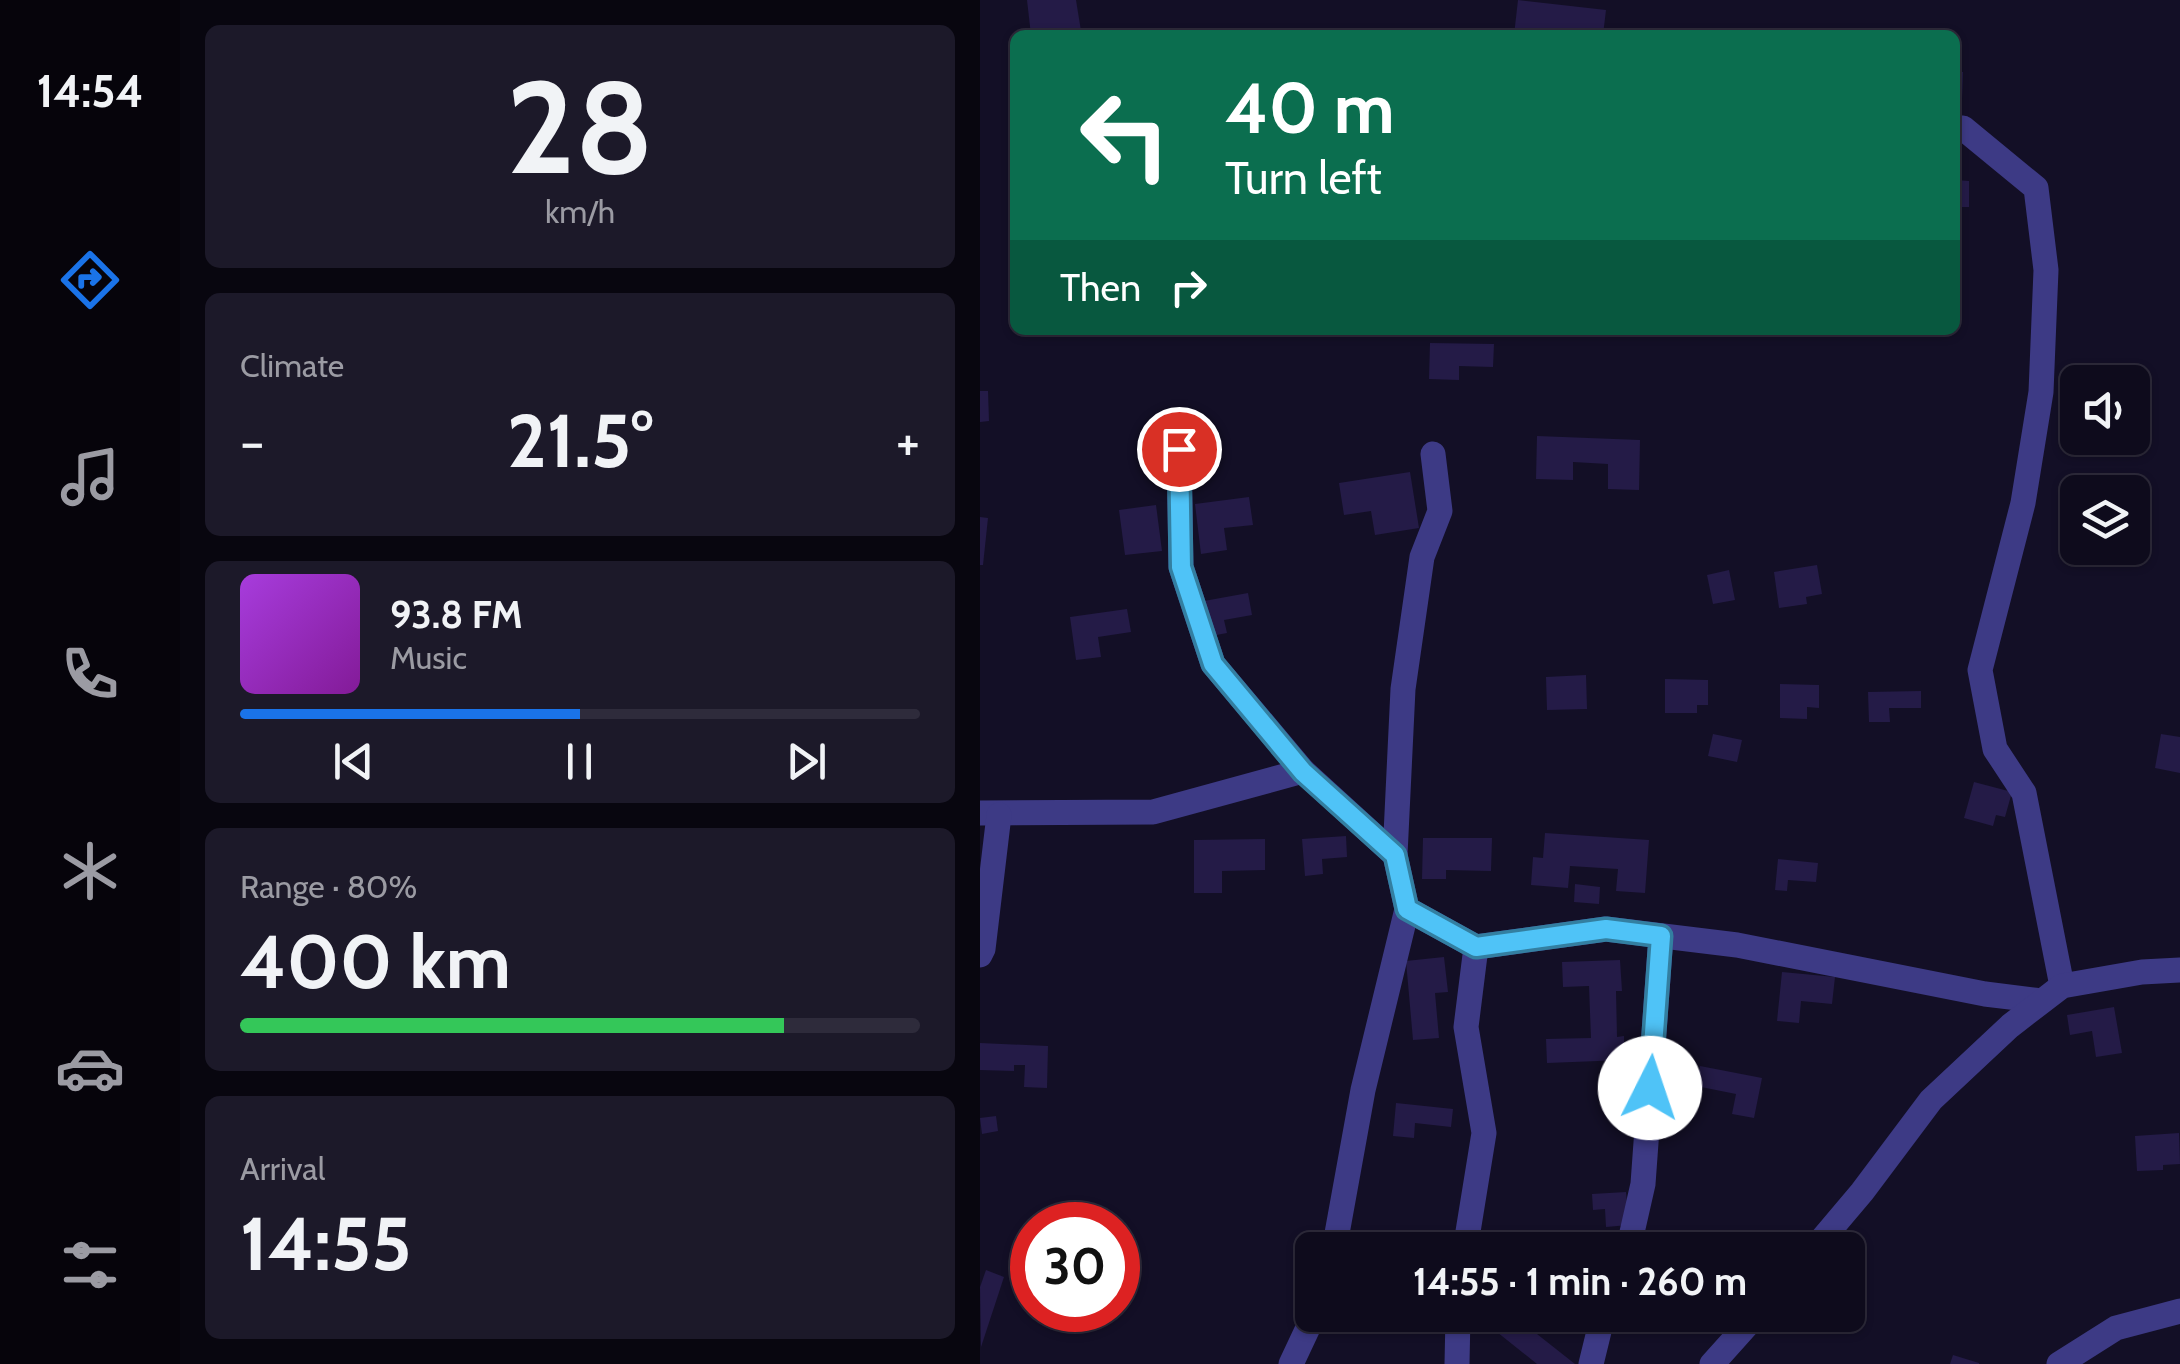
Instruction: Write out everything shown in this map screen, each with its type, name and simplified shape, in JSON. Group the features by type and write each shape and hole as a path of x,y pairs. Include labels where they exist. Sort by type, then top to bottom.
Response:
{"street":[{"path":"1964,128 2036,188 2046,270 2042,392 2023,503 1980,670 1995,749 2024,793 2052,994"},
{"path":"1179,449 1181,567 1213,664 1303,772 1395,855"},
{"path":"1337,1232 1363,1090 1407,909 1395,855 1403,689 1422,556 1440,511 1433,454"},
{"path":"980,955 984,949 990,814 1152,812 1303,772"},
{"path":"1407,909 1476,947 1606,929 1738,945 1984,994 2052,994 2142,972 2180,970"},
{"path":"1632,1232 1643,1184 1661,936"},
{"path":"1467,1232 1484,1133 1466,1028 1476,947"},
{"path":"1828,1232 1932,1100 2010,1026 2052,994"},
{"path":"2060,1364 2116,1328 2180,1312"},
{"path":"1291,1364 1306,1332"},
{"path":"1457,1364 1458,1332"},
{"path":"1591,1364 1599,1332"},
{"path":"1712,1364 1741,1332"}],"building":[{"path":"1027,0 1076,0 1081,30 1030,30"},
{"path":"1518,0 1606,10 1604,30 1515,30"},
{"path":"1960,72 1963,72 1960,99"},
{"path":"1960,180 1969,181 1969,207 1960,207"},
{"path":"1430,343 1494,344 1493,367 1459,366 1459,380 1429,379"},
{"path":"980,391 988,391 989,421 980,422"},
{"path":"1537,436 1640,440 1639,490 1608,489 1608,464 1573,462 1573,480 1536,479"},
{"path":"1410,472 1419,528 1375,535 1371,511 1344,515 1339,483"},
{"path":"1249,497 1253,525 1224,528 1227,550 1201,554 1195,504"},
{"path":"1156,505 1162,551 1125,555 1119,510"},
{"path":"980,517 988,518 983,565 980,565"},
{"path":"1817,565 1822,594 1806,597 1807,604 1779,608 1774,572"},
{"path":"1729,570 1735,600 1713,604 1707,575"},
{"path":"1248,593 1252,615 1224,620 1227,633 1211,636 1204,601"},
{"path":"1127,609 1131,632 1098,637 1101,657 1076,660 1070,617"},
{"path":"1586,675 1587,709 1547,710 1546,677"},
{"path":"1665,679 1708,680 1708,705 1697,705 1697,713 1665,713"},
{"path":"1780,684 1819,685 1819,708 1807,707 1807,719 1780,718"},
{"path":"1921,691 1921,708 1889,708 1890,722 1869,722 1868,692"},
{"path":"1713,734 1742,740 1737,762 1708,756"},
{"path":"2161,734 2180,737 2180,773 2155,768"},
{"path":"1974,782 2012,792 2005,817 1996,815 1993,826 1964,818"},
{"path":"1545,833 1649,840 1645,893 1616,891 1618,869 1570,866 1568,888 1531,885 1533,857 1543,858"},
{"path":"1346,836 1347,857 1322,859 1323,874 1305,876 1302,839"},
{"path":"1423,838 1492,838 1491,871 1446,870 1446,879 1422,879"},
{"path":"1265,839 1265,870 1222,871 1222,893 1194,893 1194,840"},
{"path":"1778,859 1818,863 1816,882 1788,880 1787,891 1775,890"},
{"path":"1575,884 1600,887 1599,904 1574,902"},
{"path":"1444,957 1448,992 1435,993 1439,1038 1413,1040 1406,961"},
{"path":"1620,960 1622,991 1616,991 1617,1037 1624,1036 1624,1060 1547,1063 1546,1039 1591,1038 1589,986 1563,987 1562,962"},
{"path":"1782,972 1835,977 1832,1004 1801,1001 1799,1023 1777,1021"},
{"path":"2114,1007 2122,1053 2096,1057 2092,1031 2070,1035 2067,1015"},
{"path":"980,1043 1048,1046 1047,1088 1024,1087 1025,1065 1014,1065 1014,1071 980,1070"},
{"path":"1700,1066 1762,1078 1754,1118 1732,1114 1736,1094 1696,1086"},
{"path":"1396,1103 1453,1109 1451,1127 1415,1123 1414,1138 1393,1136"},
{"path":"996,1116 998,1131 982,1134 980,1118"},
{"path":"2179,1133 2180,1164 2163,1165 2163,1170 2137,1171 2135,1136"},
{"path":"1626,1192 1629,1225 1606,1227 1605,1209 1593,1210 1592,1194"},
{"path":"986,1270 1004,1277 981,1347 980,1287"},
{"path":"1497,1332 1535,1332 1575,1364 1537,1364"},
{"path":"1953,1355 1979,1363 1979,1364 1950,1364"}],"route":[{"path":"1179,449 1181,567 1213,664 1303,772 1395,855 1407,909 1476,947 1606,929 1661,936 1650,1088"}]}
